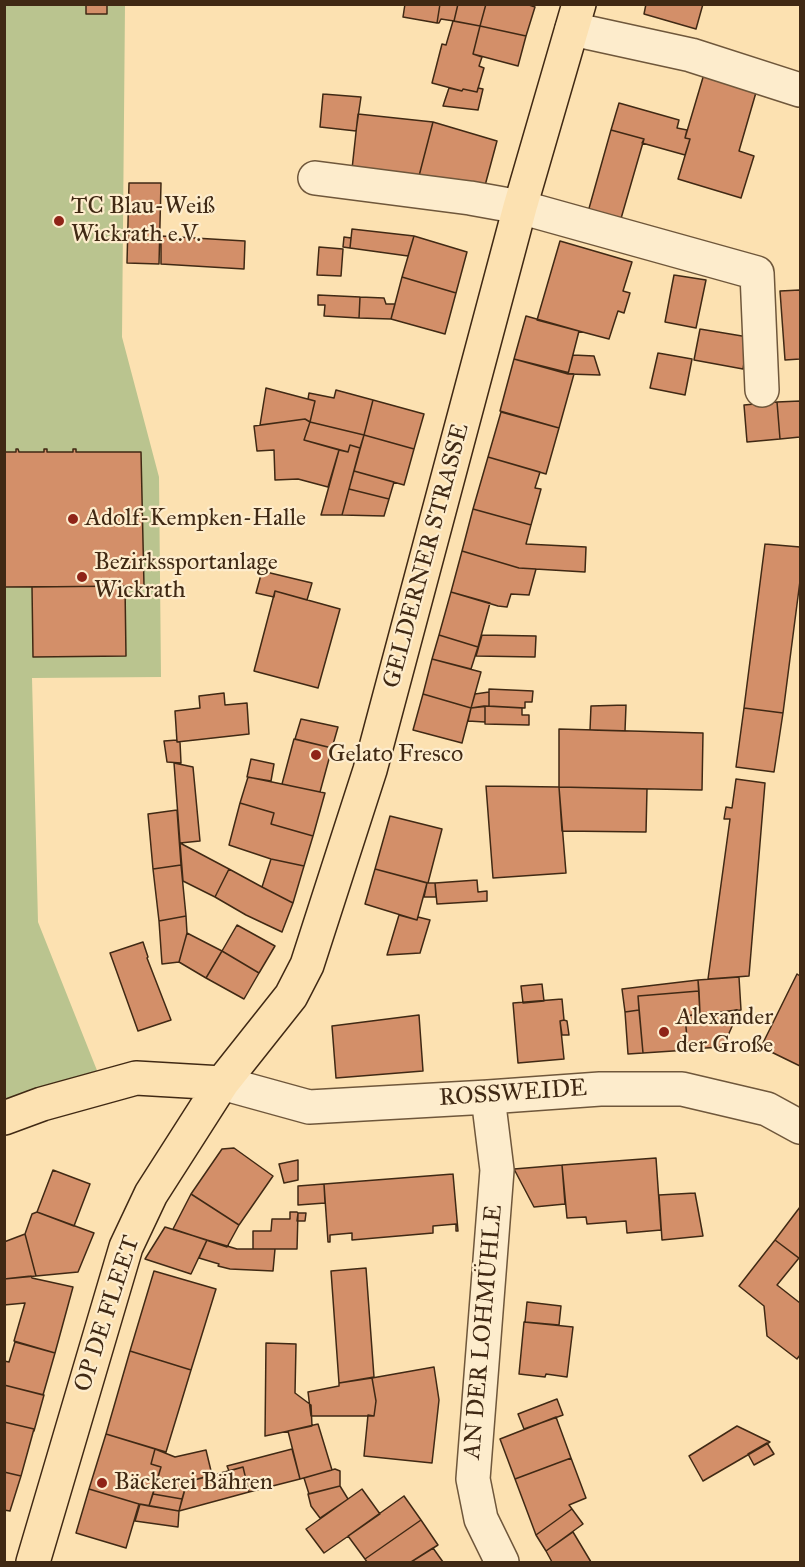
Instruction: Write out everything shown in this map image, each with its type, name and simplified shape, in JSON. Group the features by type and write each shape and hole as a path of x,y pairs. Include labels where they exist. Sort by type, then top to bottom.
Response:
{"main road":[{"name":"GELDERNER STRASSE","path":"222,1083 291,996 307,965 370,770 520,207 575,17"},
{"path":"4,1118 42,1104 136,1078 222,1083"},
{"name":"OP DE FLEET","path":"33,1563 126,1247 151,1194 222,1083"}],"street":[{"path":"575,17 801,90"},
{"path":"315,178 470,198 520,207 758,273 762,390"},
{"name":"ROSSWEIDE","path":"222,1083 309,1107 600,1089 682,1089 767,1109 801,1127"},
{"name":"AN DER LOHMÜHLE","path":"488,1097 497,1170 473,1479 482,1519 502,1563"}],"green space":[{"name":"Bezirkssportanlage Wickrath","path":"5,5 125,5 122,337 159,477 161,677 32,678 38,922 100,1078 5,1110"}],"building":[{"path":"86,4 107,4 107,14 86,14"},
{"path":"405,4 440,4 437,23 403,17"},
{"path":"440,4 458,4 454,21 441,19 437,23"},
{"path":"458,4 486,4 480,26 454,21"},
{"path":"486,4 526,4 535,7 526,36 480,26"},
{"path":"646,4 703,4 696,29 644,14"},
{"path":"453,21 480,26 473,54 482,57 479,66 484,68 477,92 463,89 462,91 432,83 442,44 446,45"},
{"path":"480,26 526,36 518,66 473,54"},
{"path":"704,74 757,89 739,151 754,156 741,198 678,179 690,139 685,138"},
{"path":"449,88 477,92 478,88 483,89 478,110 443,106"},
{"path":"323,94 361,97 356,131 320,127"},
{"path":"619,103 679,120 677,128 687,130 685,138 690,139 685,155 642,143 644,139 611,130"},
{"path":"358,114 433,122 419,176 352,169"},
{"path":"433,122 497,141 483,193 419,176"},
{"path":"611,130 644,139 620,222 588,212"},
{"path":"129,183 161,183 159,264 127,263"},
{"path":"352,229 414,236 408,256 350,248"},
{"path":"161,236 245,241 244,269 161,264"},
{"path":"414,236 467,252 456,293 402,277"},
{"path":"344,237 351,238 350,248 343,247"},
{"path":"560,241 632,262 623,291 630,293 624,313 618,311 609,339 537,320"},
{"path":"319,247 343,249 341,276 317,275"},
{"path":"674,275 706,280 696,328 665,322"},
{"path":"402,277 456,293 445,334 391,319"},
{"path":"800,290 800,359 785,360 780,291"},
{"path":"318,295 360,297 359,318 324,316 325,305 318,305"},
{"path":"360,297 384,298 386,304 395,304 391,319 359,318"},
{"path":"526,316 579,331 568,374 514,359"},
{"path":"700,329 748,337 743,369 694,360"},
{"path":"658,353 692,359 685,395 650,388"},
{"path":"573,355 594,356 600,375 568,374"},
{"path":"514,359 574,374 559,428 500,411"},
{"path":"266,388 315,401 310,422 305,419 260,425"},
{"path":"336,390 373,400 364,435 310,422 315,401 308,399 309,393 334,398"},
{"path":"373,400 424,414 414,449 364,435"},
{"path":"800,401 800,437 780,439 777,402"},
{"path":"777,402 780,439 747,442 744,405"},
{"path":"501,412 559,428 546,474 488,457"},
{"path":"305,419 310,422 304,440 339,450 328,487 298,479 275,480 274,450 257,451 254,426"},
{"path":"310,422 364,435 360,448 350,445 348,452 304,440"},
{"path":"364,435 414,449 404,485 354,471"},
{"path":"350,445 360,448 342,515 321,515 339,450 348,452"},
{"name":"Adolf-Kempken-Halle","path":"16,449 19,452 44,452 44,449 47,449 47,452 73,452 73,449 76,449 76,452 141,452 144,586 4,587 4,452 16,452"},
{"path":"488,457 540,472 535,488 541,489 531,525 473,509"},
{"path":"354,471 394,482 389,499 349,489"},
{"path":"349,489 389,499 384,516 342,515"},
{"path":"473,509 531,525 526,544 586,547 585,572 519,568 462,551"},
{"path":"765,544 800,547 800,581 783,713 744,708"},
{"path":"462,551 519,568 536,569 529,595 511,594 507,607 451,592"},
{"path":"262,571 312,583 307,600 275,591 274,597 256,593"},
{"path":"125,586 126,656 33,657 32,587"},
{"path":"275,591 340,609 318,688 254,671"},
{"path":"451,592 490,603 478,647 439,635"},
{"path":"439,635 478,647 471,669 432,659"},
{"path":"482,635 536,636 535,657 476,656"},
{"path":"432,659 481,672 471,708 423,694"},
{"path":"489,689 533,691 532,702 525,702 525,708 489,706"},
{"path":"489,692 489,706 471,708 475,694"},
{"path":"224,693 225,705 247,703 249,734 177,742 175,711 200,708 199,696"},
{"path":"423,694 471,708 462,743 413,730"},
{"path":"626,705 625,731 590,730 591,706"},
{"path":"485,706 485,722 468,721 471,708"},
{"path":"485,706 522,708 522,715 529,715 529,725 485,724"},
{"path":"744,708 783,713 774,772 736,767"},
{"path":"301,719 338,727 332,748 295,739"},
{"path":"559,729 703,733 702,790 559,787"},
{"path":"294,739 332,748 320,792 282,784"},
{"path":"177,740 180,742 181,763 167,762 164,741"},
{"path":"251,759 274,764 271,781 247,777"},
{"path":"174,763 193,767 200,841 180,843"},
{"path":"248,777 325,793 313,836 271,824 274,813 240,803"},
{"path":"736,779 765,783 749,976 708,979 730,819 724,819 726,807 732,808"},
{"path":"486,786 559,787 566,873 493,878"},
{"path":"559,787 647,789 646,832 562,831"},
{"path":"240,803 274,813 271,824 313,836 304,866 271,859 229,845"},
{"path":"177,810 181,865 153,869 148,814"},
{"path":"390,816 442,829 428,883 375,869"},
{"path":"180,843 229,869 215,897 183,881"},
{"path":"271,859 304,866 293,903 262,887"},
{"path":"181,865 186,916 159,921 153,869"},
{"path":"229,869 293,903 282,932 215,897"},
{"path":"375,869 427,883 417,920 365,904"},
{"path":"477,880 478,892 487,891 487,901 437,904 435,883"},
{"path":"427,883 435,883 436,897 424,897"},
{"path":"399,915 417,920 418,917 430,920 420,953 387,955"},
{"path":"186,916 187,933 179,962 162,964 159,921"},
{"path":"237,925 275,946 259,973 222,951"},
{"path":"187,933 222,951 206,978 179,962"},
{"path":"143,942 171,1020 138,1031 110,953"},
{"path":"222,951 259,973 244,999 206,978"},
{"path":"797,974 800,976 800,1066 761,1047"},
{"path":"739,977 741,1010 700,1014 698,980"},
{"path":"698,980 699,991 638,996 639,1010 625,1012 622,989"},
{"path":"542,984 544,1001 523,1003 521,986"},
{"name":"Alexander der Große","path":"699,991 700,1014 685,1016 688,1050 643,1053 638,996"},
{"path":"562,999 564,1020 560,1021 564,1059 518,1063 513,1003"},
{"path":"639,1010 643,1053 628,1054 625,1012"},
{"path":"737,1010 723,1047 688,1049 685,1016"},
{"path":"419,1015 423,1071 336,1078 332,1026"},
{"path":"560,1021 567,1021 569,1035 562,1035"},
{"path":"234,1148 273,1176 239,1225 191,1194 222,1149"},
{"path":"656,1158 661,1230 627,1233 626,1221 587,1224 586,1217 567,1218 562,1165"},
{"path":"298,1160 298,1180 284,1183 279,1164"},
{"path":"562,1165 565,1204 534,1207 514,1169"},
{"path":"53,1170 90,1184 74,1226 37,1212"},
{"path":"453,1174 458,1231 456,1231 456,1224 433,1226 433,1233 352,1240 352,1233 330,1235 330,1242 328,1242 324,1184"},
{"path":"324,1184 325,1203 298,1205 298,1186"},
{"path":"695,1193 703,1236 662,1240 659,1195"},
{"path":"191,1194 239,1225 227,1247 173,1229"},
{"path":"800,1207 800,1259 775,1240"},
{"path":"37,1212 94,1233 78,1272 36,1276 25,1234 32,1214"},
{"path":"290,1212 298,1213 297,1249 253,1249 253,1231 271,1231 272,1219 290,1219"},
{"path":"298,1213 306,1213 305,1221 297,1221"},
{"path":"165,1227 207,1240 191,1274 145,1259"},
{"path":"25,1234 36,1276 4,1279 4,1242"},
{"path":"207,1240 237,1249 275,1249 273,1271 230,1269 199,1258"},
{"path":"775,1240 799,1258 777,1285 800,1303 800,1355 797,1359 767,1336 764,1306 739,1286"},
{"path":"366,1268 374,1377 339,1383 331,1271"},
{"path":"154,1271 216,1289 191,1370 130,1351"},
{"path":"31,1276 73,1287 55,1353 14,1341 25,1303 4,1305 4,1279"},
{"path":"527,1302 561,1306 559,1325 525,1322"},
{"path":"524,1322 573,1327 567,1377 519,1374"},
{"path":"15,1342 55,1353 43,1395 4,1385 4,1361 9,1362"},
{"path":"266,1343 296,1344 295,1393 311,1405 312,1426 265,1436"},
{"path":"130,1351 191,1370 166,1452 106,1434"},
{"path":"434,1367 439,1400 432,1463 364,1456 368,1415 374,1416 376,1401 372,1378"},
{"path":"372,1378 376,1401 374,1416 311,1416 308,1392 339,1386 339,1383"},
{"path":"4,1385 44,1395 34,1431 34,1429 4,1422"},
{"path":"557,1399 563,1415 524,1429 518,1414"},
{"path":"556,1417 571,1458 515,1479 500,1439"},
{"path":"4,1422 34,1429 21,1476 4,1472"},
{"path":"318,1424 332,1470 300,1479 288,1431"},
{"path":"737,1426 770,1442 703,1481 689,1456"},
{"path":"106,1434 155,1449 151,1464 161,1467 149,1506 89,1489"},
{"path":"767,1443 774,1454 754,1465 748,1454"},
{"path":"155,1449 175,1457 206,1450 212,1475 187,1482 182,1499 153,1494 161,1467 151,1464"},
{"path":"292,1449 300,1479 249,1492 243,1467 229,1471 227,1466"},
{"path":"571,1458 586,1498 569,1505 572,1509 536,1535 515,1479"},
{"path":"243,1467 249,1492 179,1511 187,1482"},
{"path":"335,1469 340,1471 340,1486 309,1494 304,1478"},
{"path":"4,1472 21,1476 10,1511 4,1510"},
{"path":"340,1486 348,1499 320,1518 311,1506 308,1494"},
{"path":"89,1489 139,1504 126,1548 76,1533"},
{"path":"362,1489 380,1514 324,1553 306,1529"},
{"path":"153,1494 182,1499 179,1511 149,1506"},
{"path":"404,1496 421,1520 365,1559 348,1536"},
{"path":"140,1504 179,1511 178,1527 135,1521"},
{"path":"572,1509 583,1524 546,1551 536,1535"},
{"path":"421,1520 438,1545 411,1562 367,1562 365,1559"},
{"path":"573,1532 591,1562 552,1562 546,1551"},
{"path":"433,1548 443,1562 411,1562"}],"place":[{"name":"TC Blau-Weiß Wickrath e.V.","path":"59,221"},
{"name":"Adolf-Kempken-Halle","path":"73,519"},
{"name":"Bezirkssportanlage Wickrath","path":"82,577"},
{"name":"Gelato Fresco","path":"316,755"},
{"name":"Alexander der Große","path":"664,1032"},
{"name":"Bäckerei Bähren","path":"102,1483"}]}
